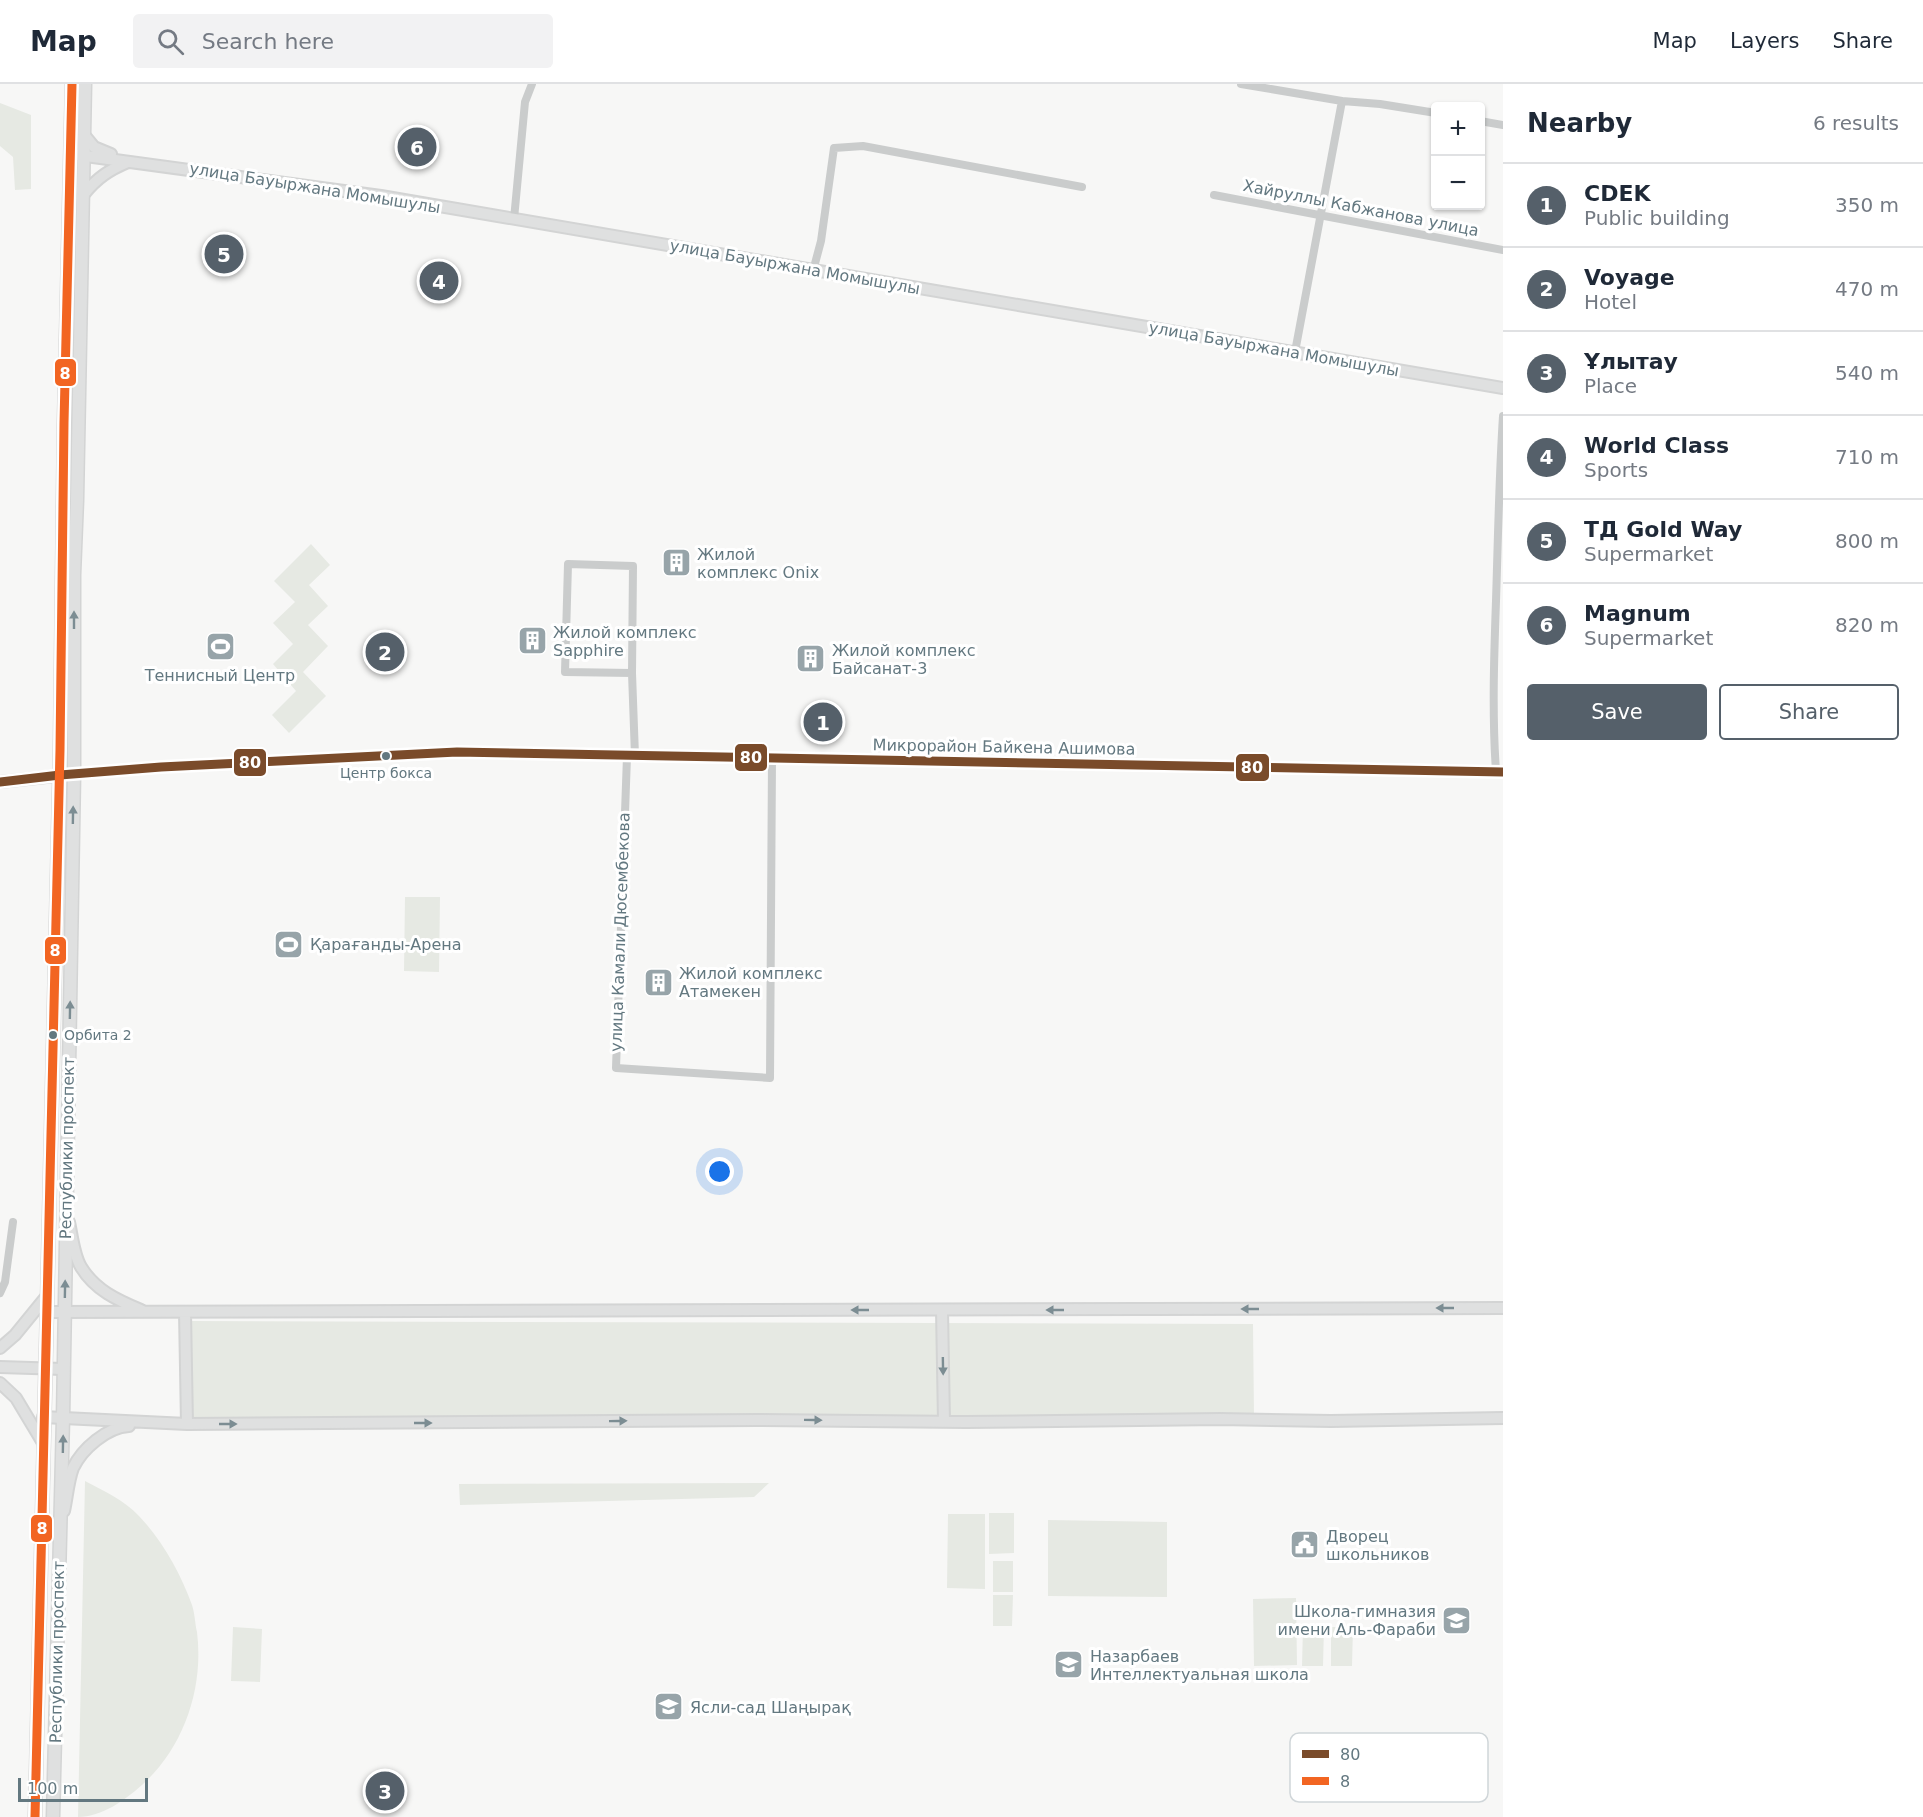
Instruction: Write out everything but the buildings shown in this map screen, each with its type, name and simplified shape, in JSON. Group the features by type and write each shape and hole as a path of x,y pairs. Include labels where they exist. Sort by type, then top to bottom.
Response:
{"highway":[{"name":"Республики проспект","path":"35,1817 60,775 64,423 72,84"},
{"name":"Республики проспект","path":"53,1817 63,1418 74,774 74,575 85,84"}],"main road":[{"path":"85,136 94,147 131,161"},
{"name":"улица Бауыржана Момышулы","path":"71,154 381,196 1503,388"},
{"path":"84,194 94,180 111,169 131,161"},
{"path":"0,782 74,774"},
{"path":"66,1213 80,1266 101,1290 119,1301 147,1312"},
{"path":"0,1348 15,1335 46,1297"},
{"path":"46,1312 1503,1308"},
{"path":"942,1310 944,1422"},
{"path":"185,1312 187,1424"},
{"path":"0,1367 63,1369"},
{"path":"0,1383 16,1398 43,1443"},
{"path":"43,1417 187,1424 756,1420 944,1422 1220,1419 1331,1421 1503,1418"},
{"path":"60,1526 74,1468 84,1452 103,1435 122,1426 173,1423"}],"street":[{"path":"514,219 525,102 532,84"},
{"path":"1240,84 1342,101 1431,112"},
{"path":"1295,352 1342,101"},
{"path":"1485,122 1503,124"},
{"path":"813,271 821,241 834,148 863,146 1082,187"},
{"name":"Хайруллы Кабжанова улица","path":"1214,195 1503,250"},
{"path":"1499,771 1493,737 1494,631 1503,416"},
{"path":"631,756 632,673 633,566 568,564 565,672 632,673"},
{"name":"Микрорайон Байкена Ашимова","path":"74,774 194,765 433,753 1499,771"},
{"name":"улица Камали Дюсембекова","path":"631,756 616,1068 770,1078 772,758"},
{"path":"0,1293 5,1282 13,1222"}],"shaded area":[{"path":"0,103 31,115 31,189 15,190 13,157 0,146"},
{"path":"311,544 330,565 309,585 328,606 308,625 328,646 303,672 326,696 289,733 272,715 296,691 273,664 293,644 273,623 295,602 274,581"},
{"path":"405,897 440,897 439,972 404,971"},
{"path":"191,1321 1253,1324 1254,1416 188,1417"},
{"path":"85,1481 114,1496 133,1510 163,1547 192,1605 198,1653 194,1695 188,1715 180,1735 157,1770 121,1802 96,1814 78,1817"},
{"path":"769,1483 754,1497 460,1505 459,1484"},
{"path":"989,1513 1014,1513 1014,1553 989,1554"},
{"path":"948,1514 985,1514 985,1589 947,1588"},
{"path":"1048,1520 1167,1522 1167,1597 1048,1596"},
{"path":"993,1561 1013,1561 1013,1592 993,1592"},
{"path":"993,1595 1013,1595 1012,1626 993,1626"},
{"path":"1296,1598 1297,1665 1254,1666 1253,1599"},
{"path":"233,1627 262,1629 260,1682 231,1681"},
{"path":"1303,1627 1324,1627 1323,1666 1302,1666"},
{"path":"1331,1627 1353,1627 1352,1666 1331,1666"}],"transit line":[{"name":"8","path":"35,1817 60,750 64,423 72,84"},
{"name":"80","path":"0,782 161,767 457,752 1503,772"}],"place":[{"name":"Magnum","path":"417,147"},
{"name":"ТД Gold Way","path":"224,254"},
{"name":"World Class","path":"439,281"},
{"name":"Жилой комплекс Onix","path":"676,563"},
{"name":"Жилой комплекс Sapphire","path":"532,641"},
{"name":"Теннисный Центр","path":"220,647"},
{"name":"Voyage","path":"385,652"},
{"name":"Жилой комплекс Байсанат-3","path":"811,659"},
{"name":"CDEK","path":"823,722"},
{"name":"Центр бокса","path":"386,756"},
{"name":"Қарағанды-Арена","path":"289,944"},
{"name":"Жилой комплекс Атамекен","path":"658,982"},
{"name":"Орбита 2","path":"53,1035"},
{"name":"Дворец школьников","path":"1305,1545"},
{"name":"Школа-гимназия имени Аль-Фараби","path":"1457,1620"},
{"name":"Назарбаев Интеллектуальная школа","path":"1069,1665"},
{"name":"Ясли-сад Шаңырақ","path":"669,1707"},
{"name":"Ұлытау","path":"385,1791"}]}
